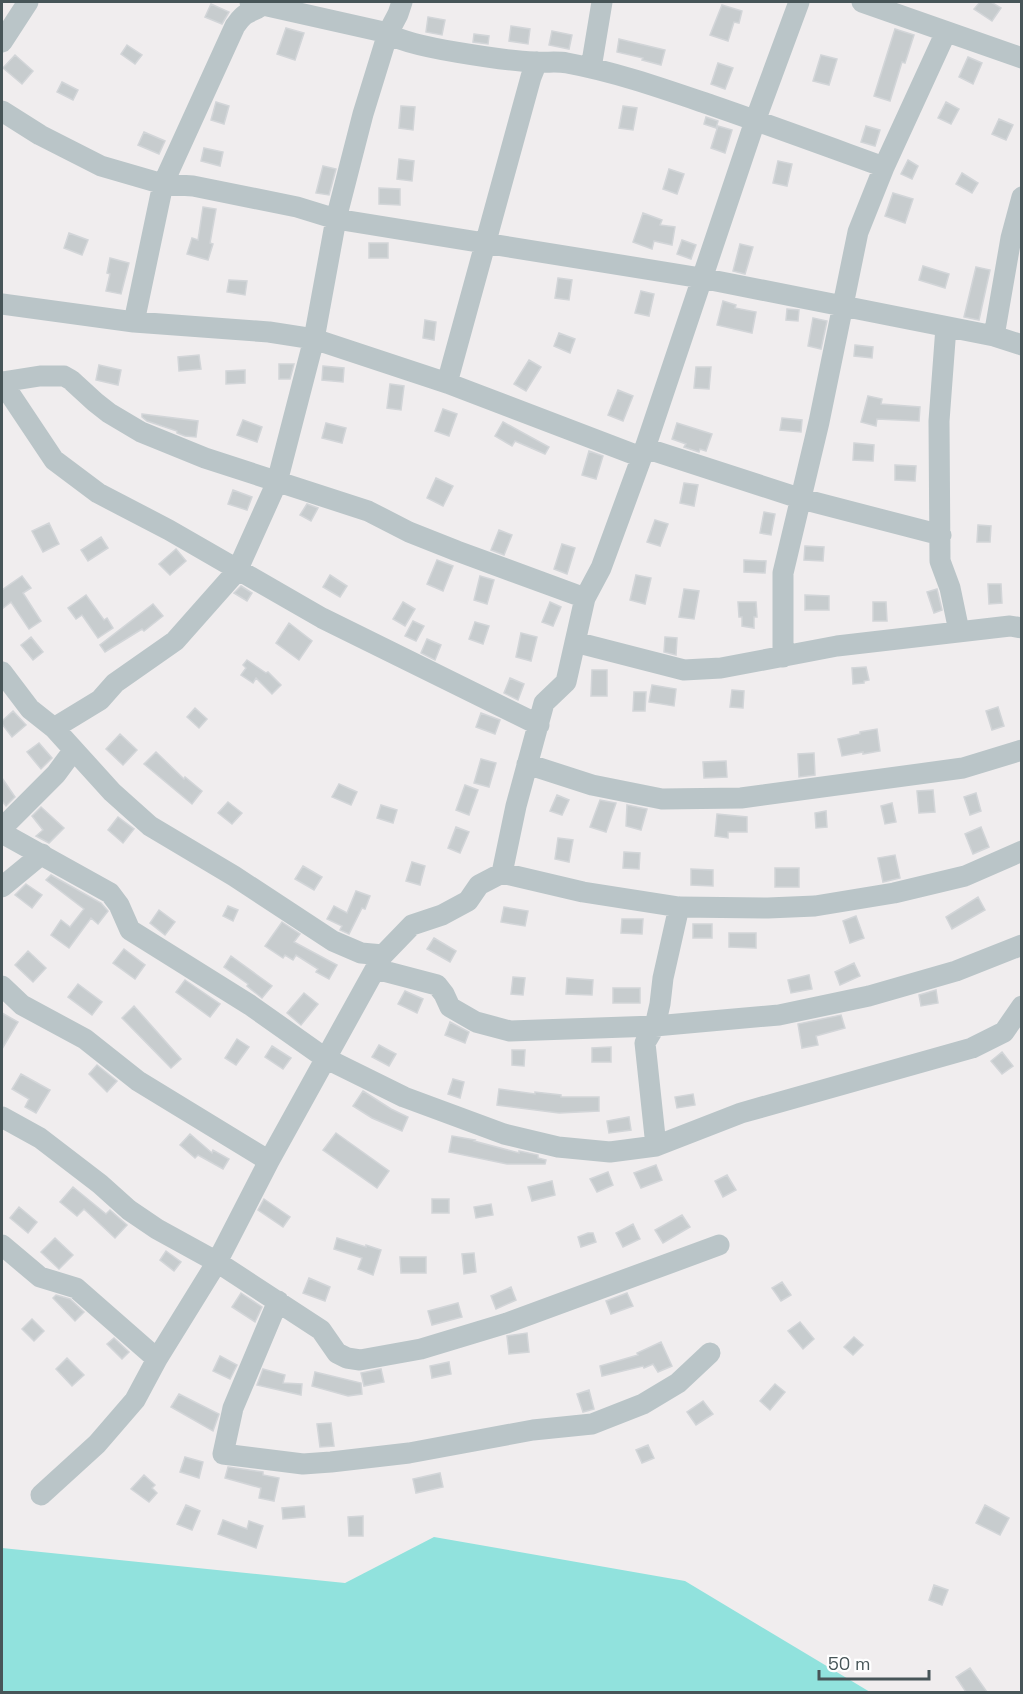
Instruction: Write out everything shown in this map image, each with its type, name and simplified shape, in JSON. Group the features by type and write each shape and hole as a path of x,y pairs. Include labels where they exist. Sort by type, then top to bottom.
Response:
{"street":[{"path":"2,42 28,2"},
{"path":"54,728 100,699 115,683 175,641 237,571 277,482 314,339 336,219 363,114 388,33 402,2"},
{"path":"591,69 602,2"},
{"path":"502,873 527,764 544,703 566,682 585,598 600,568 643,453 755,121 799,2"},
{"path":"862,2 1022,58"},
{"path":"134,322 164,184 235,26 242,17 257,10 259,3 388,33 393,37 422,45 489,57 558,62 651,84 884,166"},
{"path":"783,657 783,573 802,499 858,232 884,166 946,32"},
{"path":"447,383 537,62"},
{"path":"2,111 40,135 101,166 164,184 193,186 274,202 336,219 701,278 994,336 1022,345"},
{"path":"994,336 1011,238 1022,197"},
{"path":"2,304 134,322 269,332 314,339 447,383 643,453 802,499 941,535"},
{"path":"946,327 939,421 940,561 950,588 959,631"},
{"path":"539,725 322,618 169,530 98,494 54,460 2,382 40,376 64,376 95,402 141,432 205,458 368,511 409,532 456,551 585,598"},
{"path":"575,642 684,670 721,668 837,646 1010,626 1022,628"},
{"path":"2,672 30,709 54,728 112,792 150,826 234,876 333,941 437,985 450,1007 476,1022 510,1031 655,1026 779,1016 869,996 956,971 1022,945"},
{"path":"527,764 592,785 662,799 741,798 963,768 1022,750"},
{"path":"73,751 56,774 2,830 111,893 130,930 250,1005 325,1058 404,1097 504,1134 558,1147 610,1152 656,1146 741,1113 972,1048 1004,1032 1022,1006"},
{"path":"41,1495 104,1435 135,1400 157,1359 217,1262 269,1161 380,962 412,925 442,915 468,901 479,885 502,873 583,892 679,907 768,908 815,906 894,893 965,876 1022,851"},
{"path":"2,887 42,854"},
{"path":"656,1146 645,1043 655,1026 679,907"},
{"path":"2,986 22,1005 84,1039 138,1081 269,1161"},
{"path":"2,1117 40,1138 100,1184 129,1210 157,1229 217,1262 321,1330 337,1353 348,1358 360,1360 421,1349 507,1323 718,1245"},
{"path":"2,1245 40,1277 76,1288 157,1359"},
{"path":"278,1301 233,1407 223,1455 303,1464 331,1462 409,1453 532,1430 591,1424 642,1404 678,1383 710,1353"}],"water":[{"path":"434,1537 685,1581 870,1692 2,1692 2,1548 345,1583"}],"building":[{"path":"980,2 991,2 1001,8 992,21 974,9"},
{"path":"211,4 229,12 222,24 205,17"},
{"path":"722,5 742,11 739,23 734,22 728,41 710,35"},
{"path":"428,17 445,20 442,35 426,32"},
{"path":"511,26 530,29 528,44 509,41"},
{"path":"286,28 304,33 295,60 277,54"},
{"path":"895,29 914,35 905,63 902,62 890,101 874,96"},
{"path":"552,31 572,35 569,49 549,45"},
{"path":"474,34 489,36 488,44 473,42"},
{"path":"619,39 665,50 661,65 617,52"},
{"path":"127,45 142,55 135,64 121,54"},
{"path":"15,55 33,71 22,84 3,68"},
{"path":"821,55 837,59 829,85 813,81"},
{"path":"968,57 982,63 973,84 959,77"},
{"path":"718,63 733,68 725,89 711,84"},
{"path":"62,82 78,90 73,100 57,92"},
{"path":"216,102 229,106 224,124 211,120"},
{"path":"946,102 959,109 951,124 938,118"},
{"path":"401,106 415,107 413,130 399,128"},
{"path":"623,106 637,108 633,130 619,128"},
{"path":"706,117 718,121 716,128 704,124"},
{"path":"999,119 1013,125 1006,140 992,134"},
{"path":"718,126 732,130 725,153 711,148"},
{"path":"866,126 880,130 875,146 861,142"},
{"path":"144,132 165,141 159,154 138,145"},
{"path":"204,148 223,152 220,166 201,161"},
{"path":"399,159 414,161 412,181 397,179"},
{"path":"908,160 918,166 912,179 901,174"},
{"path":"778,161 792,164 787,186 773,183"},
{"path":"323,166 336,169 329,195 316,193"},
{"path":"669,169 684,174 677,194 663,189"},
{"path":"962,173 978,183 972,193 956,184"},
{"path":"379,188 400,189 400,205 379,204"},
{"path":"893,193 913,199 905,223 885,216"},
{"path":"203,207 216,209 210,243 213,244 208,260 187,254 192,238 198,240"},
{"path":"643,213 662,220 660,225 675,227 672,245 654,241 652,249 633,242"},
{"path":"69,233 88,240 82,255 64,248"},
{"path":"682,240 696,245 691,259 677,254"},
{"path":"369,243 388,243 388,258 369,258"},
{"path":"740,244 753,247 745,274 733,271"},
{"path":"110,258 129,263 121,294 106,291 110,274 107,273"},
{"path":"923,266 949,274 945,288 919,280"},
{"path":"976,267 990,270 979,320 964,317"},
{"path":"558,278 572,280 569,300 555,298"},
{"path":"229,280 247,281 245,295 227,292"},
{"path":"641,291 654,294 649,316 635,313"},
{"path":"723,301 736,305 735,308 756,312 752,333 717,325"},
{"path":"787,309 799,310 798,321 786,320"},
{"path":"813,318 827,321 821,349 808,346"},
{"path":"425,320 436,322 434,340 423,338"},
{"path":"559,333 575,339 570,353 554,346"},
{"path":"855,345 873,347 872,358 854,356"},
{"path":"199,355 201,369 179,371 178,357"},
{"path":"529,360 541,367 526,391 514,384"},
{"path":"279,364 294,364 290,379 279,379"},
{"path":"99,365 121,370 118,385 96,380"},
{"path":"323,366 344,368 343,382 322,380"},
{"path":"696,367 711,367 709,389 694,388"},
{"path":"245,370 245,383 226,384 226,371"},
{"path":"390,384 404,386 401,410 387,408"},
{"path":"618,390 633,396 623,421 608,415"},
{"path":"868,396 882,399 881,404 920,407 919,421 877,419 876,426 861,422"},
{"path":"443,409 457,414 449,436 435,431"},
{"path":"142,414 198,421 196,437 185,436 147,421"},
{"path":"782,418 802,420 801,432 780,430"},
{"path":"243,420 262,427 257,442 237,435"},
{"path":"503,422 549,447 545,454 515,441 512,446 495,436"},
{"path":"326,423 346,428 342,443 322,438"},
{"path":"677,423 712,434 706,451 700,449 699,452 684,447 686,444 672,439"},
{"path":"854,443 874,445 873,461 853,460"},
{"path":"589,451 603,456 596,479 582,475"},
{"path":"895,465 916,466 915,481 895,480"},
{"path":"436,478 453,486 443,506 427,498"},
{"path":"684,483 698,485 694,506 680,503"},
{"path":"233,490 252,497 247,510 228,504"},
{"path":"307,504 318,508 311,521 300,515"},
{"path":"764,512 775,514 771,535 760,533"},
{"path":"655,520 668,524 660,546 647,542"},
{"path":"49,523 59,544 43,552 32,531"},
{"path":"978,525 991,526 990,542 977,542"},
{"path":"499,530 512,535 504,555 491,550"},
{"path":"101,537 108,548 88,561 81,550"},
{"path":"562,544 575,548 567,574 554,569"},
{"path":"805,546 824,547 823,561 804,560"},
{"path":"176,549 186,561 170,575 159,564"},
{"path":"437,560 453,566 443,591 427,584"},
{"path":"744,560 766,561 765,573 744,572"},
{"path":"330,575 347,586 340,597 323,587"},
{"path":"636,575 651,578 645,604 630,600"},
{"path":"22,576 31,588 23,593 41,621 29,629 11,602 2,609 2,590"},
{"path":"480,576 494,580 487,604 474,600"},
{"path":"988,584 1001,584 1002,603 989,604"},
{"path":"241,586 252,593 247,601 234,593"},
{"path":"684,589 699,591 694,619 679,617"},
{"path":"937,589 942,610 934,613 927,592"},
{"path":"86,595 104,620 107,618 113,628 98,638 82,615 76,619 68,608"},
{"path":"805,595 829,596 829,610 805,610"},
{"path":"403,602 415,609 405,626 393,619"},
{"path":"550,602 561,607 553,626 542,622"},
{"path":"738,602 756,602 757,617 754,617 754,628 742,626"},
{"path":"873,602 886,602 887,621 873,621"},
{"path":"153,604 163,616 144,631 142,629 105,652 100,645"},
{"path":"413,621 424,626 416,641 405,636"},
{"path":"475,622 489,626 483,644 469,639"},
{"path":"289,623 312,641 299,660 276,643"},
{"path":"521,633 537,637 531,661 516,657"},
{"path":"31,637 43,652 33,660 21,645"},
{"path":"665,637 677,638 676,655 664,652"},
{"path":"427,639 441,645 435,660 421,653"},
{"path":"247,660 266,673 268,672 281,685 272,694 256,678 253,683 241,675 246,668 243,665"},
{"path":"866,667 869,680 853,684 852,668"},
{"path":"592,670 607,670 607,696 591,696"},
{"path":"510,678 524,684 518,700 504,693"},
{"path":"652,685 676,689 674,706 649,702"},
{"path":"732,690 744,691 743,708 730,707"},
{"path":"634,692 646,692 645,711 633,711"},
{"path":"998,707 1004,726 992,730 986,711"},
{"path":"195,708 207,719 199,728 187,717"},
{"path":"13,711 26,725 12,737 2,721"},
{"path":"481,713 500,720 495,734 476,727"},
{"path":"877,729 880,751 842,756 838,739"},
{"path":"120,734 137,750 123,765 106,749"},
{"path":"39,743 52,758 41,769 27,752"},
{"path":"156,752 184,779 185,777 202,791 192,804 144,764"},
{"path":"814,753 815,775 799,777 798,754"},
{"path":"481,759 496,763 489,787 474,783"},
{"path":"726,761 727,777 704,778 703,762"},
{"path":"2,778 15,797 6,806 2,801"},
{"path":"339,784 357,792 351,805 332,797"},
{"path":"465,785 478,790 469,815 456,810"},
{"path":"933,790 935,812 919,813 917,791"},
{"path":"976,793 981,811 970,815 964,797"},
{"path":"557,795 569,800 562,815 550,811"},
{"path":"600,800 616,803 606,832 590,827"},
{"path":"228,802 242,813 232,824 218,813"},
{"path":"892,803 896,822 885,824 881,806"},
{"path":"381,805 397,810 393,823 377,818"},
{"path":"627,805 647,809 641,830 626,826"},
{"path":"41,807 64,828 49,843 36,836 43,830 32,816"},
{"path":"826,811 827,827 816,828 815,813"},
{"path":"717,814 747,817 747,832 728,832 728,838 715,836"},
{"path":"118,817 134,829 123,843 108,830"},
{"path":"456,827 469,832 460,853 448,848"},
{"path":"981,827 989,847 973,854 965,834"},
{"path":"558,838 573,840 569,862 555,859"},
{"path":"624,852 640,853 639,869 623,868"},
{"path":"895,855 900,878 883,882 878,858"},
{"path":"412,862 425,866 420,885 406,881"},
{"path":"303,866 322,877 314,890 295,879"},
{"path":"775,868 799,868 799,887 775,887"},
{"path":"691,869 713,870 713,886 691,885"},
{"path":"51,875 101,903 108,911 98,924 91,918 69,948 51,935 61,920 70,927 84,909 46,880"},
{"path":"26,884 42,895 32,908 15,895"},
{"path":"356,891 370,896 365,909 362,908 349,934 340,930 342,926 327,919 334,906 347,913"},
{"path":"978,897 985,910 952,929 946,917"},
{"path":"228,906 238,910 233,921 223,916"},
{"path":"504,907 528,911 525,926 501,922"},
{"path":"159,910 175,922 165,935 150,923"},
{"path":"856,916 864,938 850,943 843,921"},
{"path":"622,919 643,919 642,934 621,933"},
{"path":"282,922 300,934 294,942 337,965 329,979 316,972 318,969 296,955 293,960 285,955 283,958 265,946"},
{"path":"693,924 712,924 712,938 693,938"},
{"path":"729,933 756,933 756,948 729,947"},
{"path":"434,938 456,951 450,962 427,949"},
{"path":"124,949 145,965 135,979 113,963"},
{"path":"28,951 46,968 33,982 15,965"},
{"path":"231,956 272,986 262,998 247,986 248,984 224,967"},
{"path":"854,963 860,976 840,985 835,972"},
{"path":"809,975 812,989 791,993 788,980"},
{"path":"513,977 525,978 523,995 511,994"},
{"path":"567,978 593,980 592,995 566,994"},
{"path":"185,980 220,1004 210,1017 176,992"},
{"path":"78,984 102,1002 92,1015 68,997"},
{"path":"613,988 640,988 640,1003 613,1003"},
{"path":"936,990 938,1003 921,1006 919,995"},
{"path":"405,991 423,999 417,1013 398,1004"},
{"path":"304,993 318,1004 301,1025 287,1013"},
{"path":"134,1006 181,1059 171,1068 122,1018"},
{"path":"2,1013 18,1022 2,1049"},
{"path":"841,1015 845,1028 816,1036 818,1045 802,1048 798,1024"},
{"path":"450,1022 469,1032 465,1043 445,1035"},
{"path":"237,1039 249,1047 236,1065 225,1058"},
{"path":"379,1045 396,1054 389,1066 372,1057"},
{"path":"272,1046 291,1058 283,1069 265,1057"},
{"path":"611,1047 611,1062 592,1062 592,1048"},
{"path":"512,1050 525,1050 524,1066 512,1065"},
{"path":"1002,1052 1013,1066 1002,1074 991,1061"},
{"path":"97,1065 117,1081 107,1092 89,1074"},
{"path":"21,1074 50,1090 36,1113 25,1107 29,1099 12,1089"},
{"path":"453,1079 464,1082 460,1098 448,1094"},
{"path":"499,1089 561,1095 561,1097 599,1097 599,1111 559,1113 497,1105"},
{"path":"363,1091 408,1117 402,1131 372,1118 353,1106"},
{"path":"693,1094 695,1105 677,1108 675,1097"},
{"path":"629,1117 631,1130 609,1133 607,1121"},
{"path":"336,1133 389,1171 377,1188 323,1150"},
{"path":"190,1134 212,1153 213,1150 229,1159 223,1169 198,1155 195,1158 180,1145"},
{"path":"452,1136 519,1153 519,1151 538,1155 538,1158 546,1160 545,1164 507,1164 449,1152"},
{"path":"656,1165 662,1180 641,1188 634,1173"},
{"path":"608,1172 613,1185 597,1192 590,1179"},
{"path":"727,1175 736,1190 723,1197 715,1181"},
{"path":"552,1181 555,1195 532,1201 528,1187"},
{"path":"73,1187 106,1214 110,1210 127,1225 115,1238 84,1209 77,1216 60,1202"},
{"path":"264,1199 290,1217 283,1227 258,1210"},
{"path":"432,1199 449,1199 449,1213 432,1213"},
{"path":"491,1204 493,1215 476,1218 474,1207"},
{"path":"19,1207 37,1222 28,1233 10,1218"},
{"path":"682,1215 690,1227 663,1243 655,1230"},
{"path":"633,1224 640,1239 623,1247 616,1233"},
{"path":"593,1233 596,1242 581,1247 578,1237"},
{"path":"55,1238 73,1255 59,1269 41,1252"},
{"path":"337,1238 381,1250 373,1275 358,1269 362,1258 334,1249"},
{"path":"166,1251 181,1262 174,1271 160,1260"},
{"path":"474,1253 476,1272 464,1274 462,1254"},
{"path":"400,1257 426,1257 426,1273 401,1273"},
{"path":"309,1278 330,1287 325,1301 303,1293"},
{"path":"782,1282 791,1295 781,1301 772,1288"},
{"path":"511,1287 516,1300 496,1309 491,1296"},
{"path":"241,1293 262,1307 255,1322 232,1307"},
{"path":"627,1293 633,1306 611,1314 606,1301"},
{"path":"56,1295 70,1299 84,1312 75,1321 53,1298"},
{"path":"458,1303 462,1317 432,1325 428,1311"},
{"path":"32,1319 44,1331 34,1341 22,1329"},
{"path":"800,1322 814,1339 803,1349 788,1331"},
{"path":"527,1333 529,1352 509,1354 507,1336"},
{"path":"854,1337 863,1345 853,1355 844,1347"},
{"path":"114,1338 129,1352 122,1359 107,1344"},
{"path":"661,1342 672,1366 658,1372 653,1364 644,1368 643,1366 602,1376 600,1366 638,1355 637,1353"},
{"path":"220,1356 237,1365 230,1379 213,1371"},
{"path":"67,1358 84,1375 72,1386 56,1369"},
{"path":"449,1362 451,1374 432,1378 430,1366"},
{"path":"263,1369 285,1375 283,1383 302,1384 301,1395 257,1385"},
{"path":"381,1369 384,1382 364,1386 361,1373"},
{"path":"315,1372 361,1383 362,1394 348,1396 312,1386"},
{"path":"775,1384 785,1392 770,1410 760,1401"},
{"path":"589,1390 594,1409 583,1412 577,1394"},
{"path":"179,1394 219,1414 213,1431 171,1407"},
{"path":"703,1401 713,1414 696,1425 687,1412"},
{"path":"331,1423 334,1446 320,1447 317,1424"},
{"path":"648,1445 654,1458 642,1463 636,1450"},
{"path":"185,1457 203,1462 199,1478 180,1472"},
{"path":"228,1467 263,1472 263,1475 279,1478 274,1501 259,1498 261,1488 225,1478"},
{"path":"440,1473 443,1487 416,1493 413,1479"},
{"path":"144,1475 155,1485 152,1488 157,1493 149,1502 131,1489"},
{"path":"186,1505 200,1511 192,1530 177,1524"},
{"path":"985,1505 1009,1518 1000,1535 976,1523"},
{"path":"304,1506 305,1517 283,1519 282,1508"},
{"path":"363,1516 363,1536 349,1536 348,1517"},
{"path":"223,1520 247,1529 249,1521 263,1526 256,1548 218,1534"},
{"path":"934,1585 948,1590 942,1605 929,1600"},
{"path":"970,1668 987,1692 966,1692 956,1677"}]}
